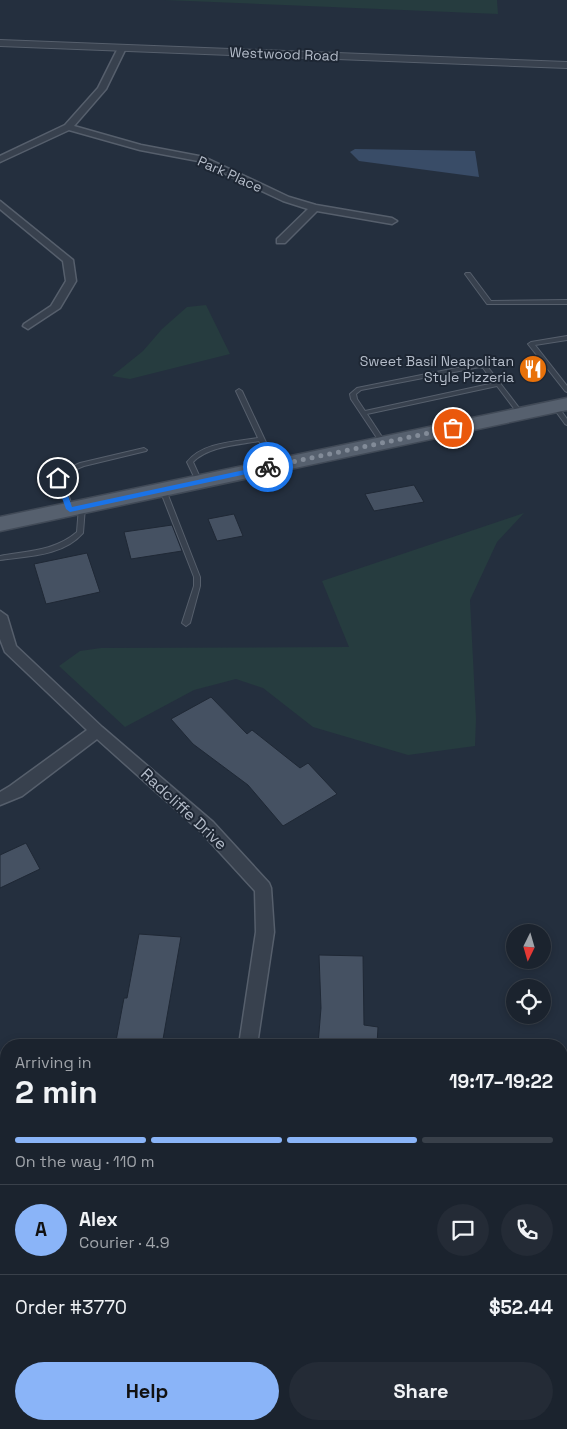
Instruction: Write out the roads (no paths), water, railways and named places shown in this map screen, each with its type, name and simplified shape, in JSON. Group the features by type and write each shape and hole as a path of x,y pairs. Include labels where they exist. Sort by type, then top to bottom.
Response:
{"main road":[{"path":"0,524 561,405"}],"street":[{"name":"Westwood Road","path":"0,43 567,65"},
{"path":"0,160 68,128 102,89 122,48"},
{"name":"Park Place","path":"68,128 140,147 201,159 286,199 315,208 392,221"},
{"path":"0,204 68,260 71,282 55,308 28,326"},
{"path":"281,242 315,208"},
{"name":"Radcliffe Drive","path":"0,616 10,648 97,731 207,827 263,888 265,932 249,1039"},
{"path":"0,799 16,791 97,731"}],"lane":[{"path":"468,274 489,303 567,302"},
{"path":"567,338 531,344 567,390"},
{"path":"383,443 354,399 353,394 359,389 478,365 485,367 521,414"},
{"path":"363,413 498,384"},
{"path":"240,391 274,466"},
{"path":"561,405 567,423"},
{"path":"199,482 190,462 193,457 211,449 262,439"},
{"path":"0,558 61,548 80,533 76,508 59,474 82,464 144,450"},
{"path":"163,490 197,577 197,586 186,624"}],"water":[{"path":"355,149 475,151 479,177 359,161 350,152"}],"place":[{"name":"Sweet Basil Neapolitan Style Pizzeria","path":"533,369"}]}
